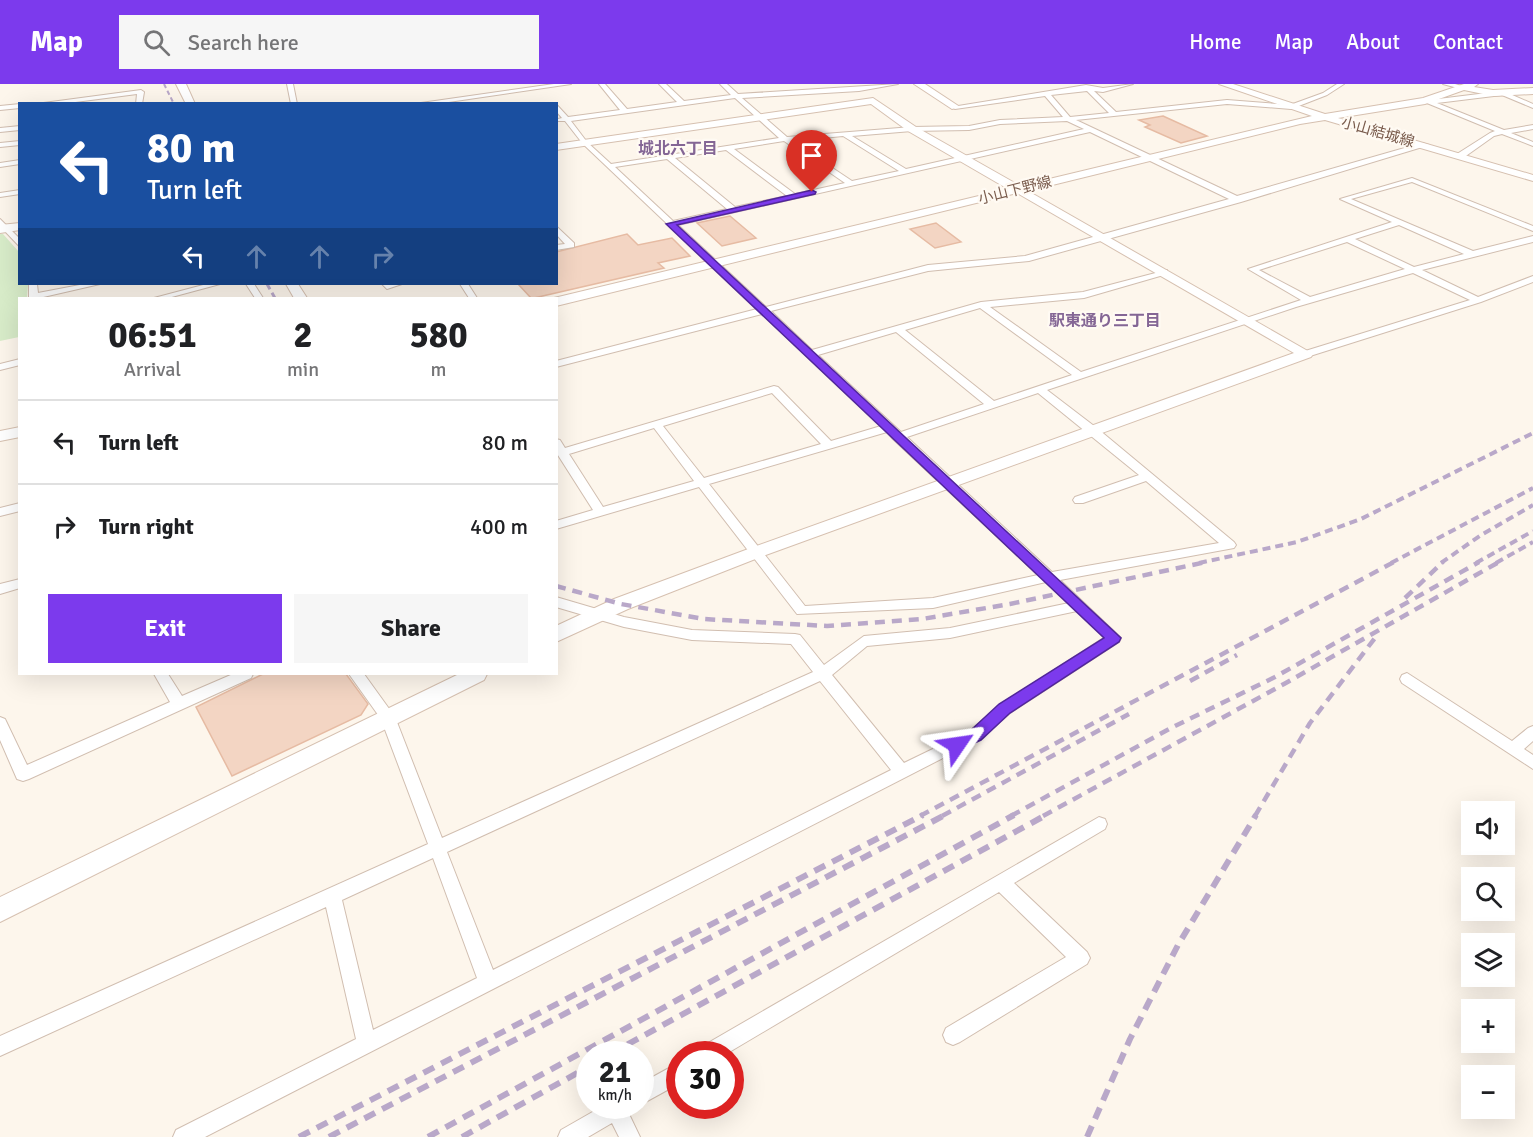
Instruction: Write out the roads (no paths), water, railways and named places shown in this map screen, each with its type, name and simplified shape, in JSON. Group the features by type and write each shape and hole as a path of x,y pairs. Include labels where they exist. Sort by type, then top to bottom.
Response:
{"street":[{"path":"181,84 190,102"},
{"path":"290,84 294,102"},
{"path":"429,102 568,84"},
{"path":"602,84 625,111"},
{"path":"662,84 682,103"},
{"path":"723,84 785,139 850,183"},
{"path":"852,84 912,129 1306,354"},
{"path":"558,121 736,96 859,89 895,84"},
{"path":"919,84 964,113"},
{"path":"1081,84 1120,115"},
{"path":"955,107 1089,89 1103,90 1130,84"},
{"name":"小山結城線","path":"1224,84 1291,107 1533,178"},
{"path":"610,166 785,139 912,129 969,128 1019,120 1068,119 1228,108 1230,106 1227,102 1291,107 1325,94 1341,84"},
{"path":"1446,84 1503,93 1533,106"},
{"name":"小山下野線","path":"558,302 1325,117 1425,101 1469,86"},
{"path":"543,87 554,102"},
{"path":"1425,101 1439,102 1533,91"},
{"path":"71,102 141,92 139,102"},
{"path":"1046,94 1068,119 1077,124 1238,200"},
{"path":"484,95 488,102"},
{"path":"558,147 873,101"},
{"path":"1425,101 1533,144"},
{"path":"0,108 18,106"},
{"path":"183,1137 975,735 1005,709 1114,638 585,143 558,107"},
{"path":"1077,124 1120,115"},
{"path":"974,119 984,125"},
{"path":"1460,156 1498,132 1533,127"},
{"path":"0,130 18,128"},
{"path":"670,224 1091,130"},
{"path":"844,134 904,171"},
{"path":"0,145 18,143"},
{"path":"558,363 928,268 1026,259 1425,145"},
{"path":"728,148 793,196"},
{"path":"669,157 732,210"},
{"path":"0,165 18,162"},
{"path":"1470,253 1344,199 1412,180 1533,228"},
{"path":"0,195 18,192"},
{"path":"1308,300 1252,269 1398,223"},
{"path":"2,226 18,226"},
{"path":"2,226 18,243"},
{"path":"558,230 571,245 558,248"},
{"path":"1348,238 1478,300"},
{"path":"897,437 1308,300 1470,253 1533,238"},
{"path":"810,354 981,305 1084,295 1164,272"},
{"path":"558,634 621,604 757,552 1306,354 1478,300 1533,279"},
{"path":"38,297 92,285"},
{"path":"163,297 212,285"},
{"path":"981,305 1080,376"},
{"path":"898,328 992,405"},
{"path":"0,367 18,362"},
{"path":"600,512 560,447 657,424 774,389 829,445"},
{"path":"657,424 802,611 933,603 1049,577 1230,545 1095,431 1040,390"},
{"path":"558,524 887,428"},
{"path":"0,436 18,432"},
{"path":"1078,500 1148,476"},
{"path":"0,512 18,508"},
{"path":"0,589 18,584"},
{"path":"558,603 596,616 692,634 795,639 902,772"},
{"path":"0,1046 824,673 864,641 951,633 1079,606"},
{"path":"162,675 179,704"},
{"path":"0,723 23,774 244,675"},
{"path":"357,675 388,717 488,982"},
{"path":"0,910 475,675"},
{"path":"1407,679 1533,763"},
{"path":"1513,750 1533,732"},
{"path":"730,1041 1099,824"},
{"path":"953,1035 1081,958 1001,882"},
{"path":"332,896 367,1045"},
{"path":"568,1137 599,1119"},
{"path":"623,1119 630,1137"}],"railway":[{"path":"164,84 173,102"},
{"path":"268,285 274,297"},
{"path":"1199,563 1297,542 1361,519 1533,433"},
{"path":"1391,563 1533,488"},
{"path":"1441,563 1481,535 1533,505"},
{"path":"1476,563 1533,531"},
{"path":"1496,563 1533,542"},
{"path":"558,587 621,604 704,619 827,626 922,619 1010,604 1206,562"},
{"path":"920,816 1394,562"},
{"path":"1405,598 1443,562"},
{"path":"1011,816 1171,728 1275,677 1479,562"},
{"path":"1043,816 1284,684 1499,562"},
{"path":"1255,816 1310,723 1378,634"},
{"path":"1190,681 1237,655"},
{"path":"942,816 1129,714"},
{"path":"299,1137 923,815"},
{"path":"329,1137 945,815"},
{"path":"428,1137 1014,815"},
{"path":"634,1041 1046,815"},
{"path":"1087,1137 1130,1039 1178,945 1256,815"},
{"path":"462,1137 576,1074"}],"district":[{"name":"城北六丁目","path":"678,148"},
{"name":"駅東通り三丁目","path":"1105,320"}]}
